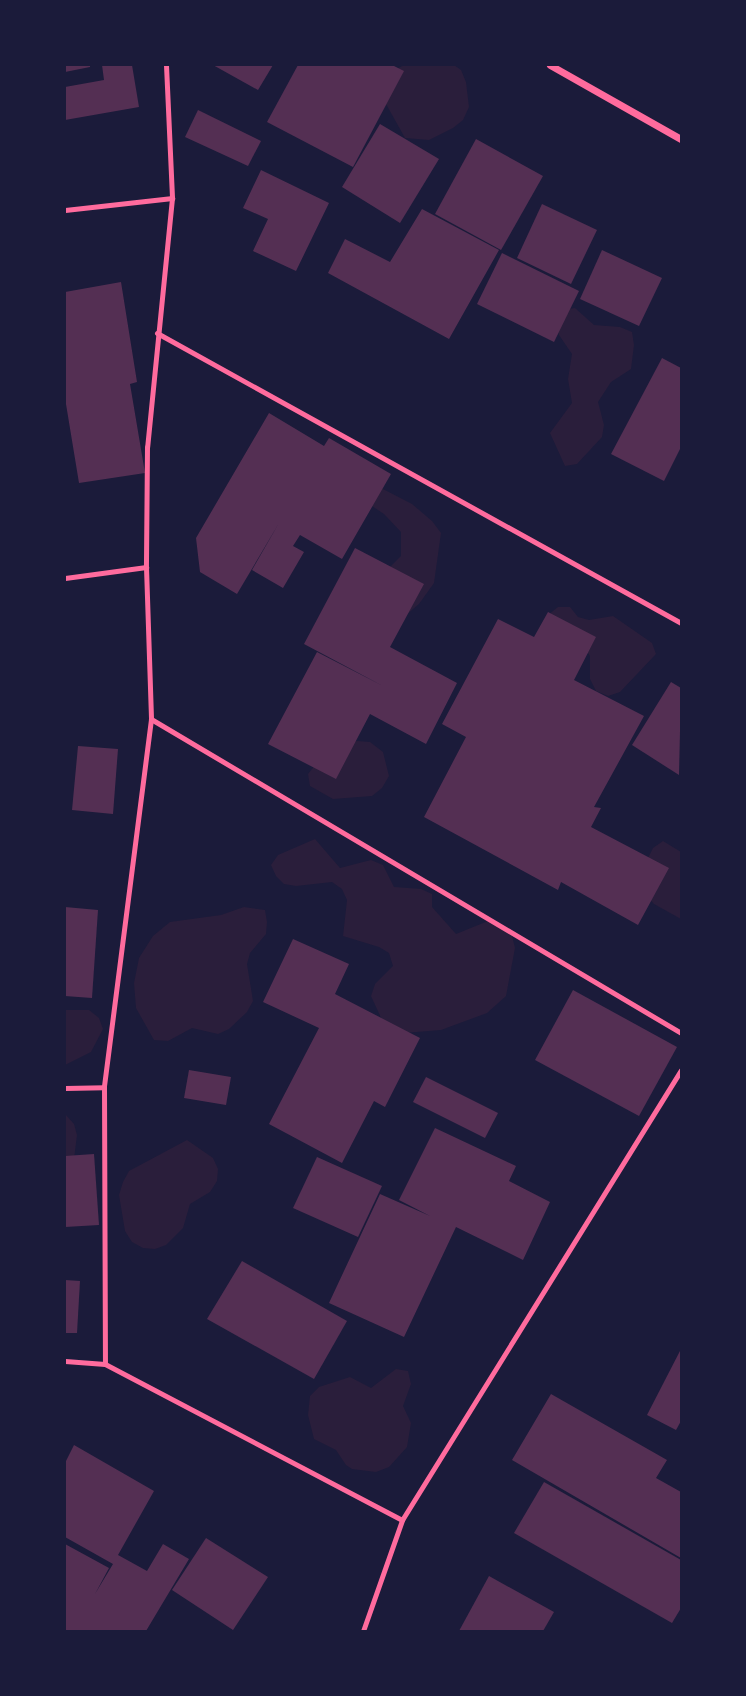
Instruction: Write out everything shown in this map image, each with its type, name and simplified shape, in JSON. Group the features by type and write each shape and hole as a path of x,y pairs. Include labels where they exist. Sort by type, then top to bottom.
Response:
{"street":[{"path":"550,65 681,139"}],"lane":[{"path":"105,1364 104,1087 151,719 146,567 147,447 172,198 166,65"},
{"path":"65,210 172,198"},
{"path":"157,333 681,623"},
{"path":"65,578 146,567"},
{"path":"151,719 681,1033"},
{"path":"363,1631 402,1520 681,1070"},
{"path":"65,1088 104,1087"},
{"path":"65,1361 105,1364 402,1520"}],"shaded area":[{"path":"404,65 454,65 461,70 466,82 469,107 463,120 429,140 405,138 386,104 395,70"},
{"path":"575,308 594,325 620,327 632,332 634,345 631,369 611,382 598,402 604,425 602,437 577,464 565,466 550,433 572,403 568,379 572,354 559,335 557,322 562,310"},
{"path":"381,488 412,504 432,521 441,533 434,583 419,604 399,621 375,582 401,556 401,532 384,514 363,500"},
{"path":"558,607 570,607 578,617 589,620 613,616 652,643 656,654 620,692 608,696 596,691 590,679 590,656 583,645 548,615"},
{"path":"347,742 370,742 383,752 389,776 382,788 372,796 333,799 310,786 308,774 324,754"},
{"path":"315,839 340,868 371,860 383,865 394,887 421,889 432,894 432,907 456,934 493,919 512,936 515,948 506,996 487,1013 441,1030 404,1033 382,1020 371,996 375,984 393,966 389,953 379,947 343,936 347,900 342,889 332,882 296,886 284,884 271,865 278,855"},
{"path":"663,841 681,852 681,919 654,904 646,895 642,870 653,848"},
{"path":"244,907 265,910 267,922 266,934 250,953 247,964 253,1001 247,1012 229,1029 218,1034 192,1028 168,1041 154,1040 136,1008 134,983 139,958 153,936 170,922 221,915"},
{"path":"65,1010 89,1010 99,1018 103,1029 91,1052 65,1065"},
{"path":"65,1114 74,1124 77,1135 74,1159 65,1169"},
{"path":"187,1140 213,1158 218,1169 217,1181 210,1192 190,1204 183,1228 166,1245 155,1249 143,1248 132,1242 125,1231 119,1195 123,1182 129,1171"},
{"path":"396,1369 408,1371 411,1384 403,1406 411,1423 407,1447 389,1467 376,1472 352,1469 336,1450 314,1439 308,1415 310,1396 319,1387 350,1377 371,1388"}],"building":[{"path":"65,65 90,65 90,67 65,72"},
{"path":"102,65 132,65 139,107 65,120 65,87 104,80"},
{"path":"213,65 273,65 258,90"},
{"path":"298,65 392,65 404,71 353,167 267,122"},
{"path":"198,110 261,141 248,166 185,137"},
{"path":"380,124 439,159 400,223 342,187"},
{"path":"476,139 543,176 501,250 435,214"},
{"path":"261,170 329,203 296,271 253,251 268,219 243,208"},
{"path":"542,204 597,230 571,284 517,258"},
{"path":"422,209 499,250 449,339 328,273 345,239 390,262"},
{"path":"602,250 662,278 639,326 580,299"},
{"path":"502,253 579,291 554,342 477,304"},
{"path":"121,282 137,382 130,384 145,473 79,483 65,398 65,292"},
{"path":"662,358 681,368 681,447 664,481 611,454"},
{"path":"269,413 324,446 329,438 391,474 342,559 300,535 293,546 304,552 283,588 252,570 279,523 237,594 200,572 196,538"},
{"path":"355,548 424,584 390,647 457,683 426,744 370,714 336,779 268,744 317,652 383,686 304,644"},
{"path":"548,612 596,637 574,680 644,716 594,807 601,808 591,827 669,868 638,925 561,882 558,890 424,817 466,737 442,724 498,619 534,637"},
{"path":"671,682 681,688 679,775 632,745"},
{"path":"78,746 118,749 113,814 72,810"},
{"path":"65,907 98,910 92,998 65,996"},
{"path":"293,939 349,964 335,994 420,1038 385,1107 374,1101 342,1163 269,1124 319,1028 263,1002"},
{"path":"573,990 677,1047 639,1116 535,1060"},
{"path":"189,1070 231,1077 226,1105 184,1098"},
{"path":"426,1077 498,1113 485,1138 413,1102"},
{"path":"435,1128 516,1166 509,1181 550,1202 523,1260 456,1227 404,1337 329,1303 380,1194 430,1216 399,1200"},
{"path":"94,1154 99,1225 65,1227 65,1156"},
{"path":"317,1157 382,1186 358,1237 293,1208"},
{"path":"242,1261 347,1321 314,1379 207,1319"},
{"path":"65,1280 80,1281 77,1333 65,1333"},
{"path":"681,1349 681,1421 676,1430 647,1415"},
{"path":"551,1394 667,1460 656,1478 681,1492 681,1558 512,1460"},
{"path":"74,1445 154,1491 118,1555 147,1571 163,1544 189,1559 146,1631 65,1631 65,1544 109,1568 95,1594 113,1564 65,1537 65,1463"},
{"path":"544,1482 681,1560 681,1608 672,1623 514,1533"},
{"path":"206,1538 268,1577 233,1630 172,1590"},
{"path":"489,1576 554,1612 543,1631 459,1631"}]}
